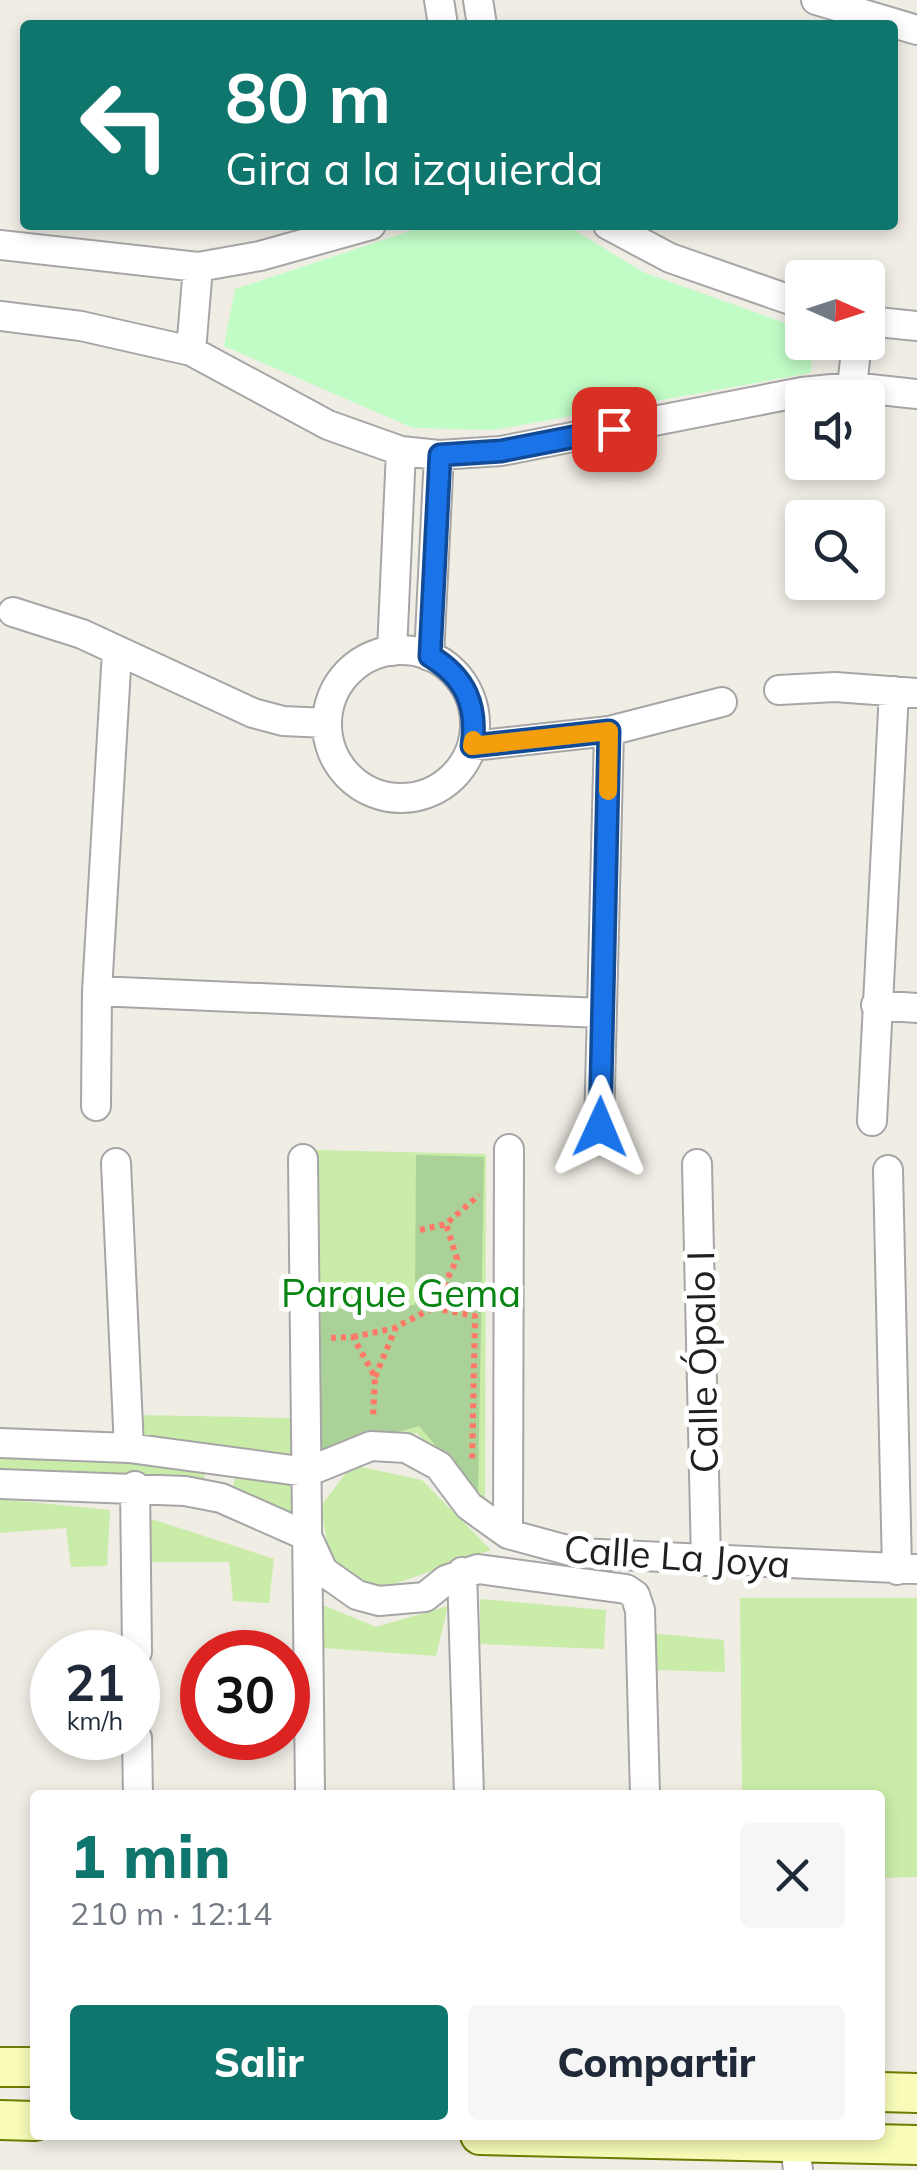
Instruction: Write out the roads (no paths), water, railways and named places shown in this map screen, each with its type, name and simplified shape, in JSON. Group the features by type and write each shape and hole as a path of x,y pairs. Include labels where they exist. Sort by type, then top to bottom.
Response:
{"street":[{"path":"816,0 883,20"},
{"path":"0,245 198,267 260,256 353,230"},
{"path":"617,230 670,258 785,298"},
{"path":"192,351 198,267"},
{"path":"0,316 80,326 192,351 328,425 401,450 440,455 501,451 785,395"},
{"path":"885,323 917,326"},
{"path":"885,391 917,394"},
{"path":"392,650 401,450"},
{"path":"430,656 440,455"},
{"path":"13,612 82,634 253,713 282,721 327,723"},
{"path":"392,650 430,656 462,683 472,703 472,746 453,776 424,795 378,795 357,784 340,768 327,723 339,683 371,656 392,650"},
{"path":"96,1106 97,991 117,651"},
{"path":"779,690 836,687 906,692 876,1005 872,1121"},
{"path":"472,746 609,731 722,702"},
{"path":"600,1127 609,731"},
{"path":"97,991 601,1013"},
{"path":"876,1005 917,1008"},
{"path":"508,1149 508,1534"},
{"path":"303,1159 310,1790"},
{"path":"116,1163 128,1448"},
{"name":"Calle Ópalo I","path":"696,1164 706,1560"},
{"path":"888,1170 907,1569"},
{"name":"Calle La Joya","path":"0,1443 128,1448 307,1472 371,1446 406,1448 439,1466 469,1506 508,1534 578,1553 907,1569"},
{"path":"221,1498 226,1461"},
{"path":"0,1484 135,1486 221,1498 307,1536 323,1571 357,1595 379,1601 425,1597 462,1572"},
{"path":"135,1486 136,1630"},
{"name":"Calle La Joya","path":"462,1572 498,1570 626,1589 635,1595 640,1610 646,1790"},
{"path":"462,1572 469,1790"},
{"path":"137,1760 138,1790"},
{"path":"0,2067 30,2067"},
{"path":"885,2092 917,2093"},
{"path":"0,2120 30,2121"},
{"path":"592,2140 795,2149 917,2145"}],"park label":[{"name":"Parque Gema","path":"401,1293"}]}
